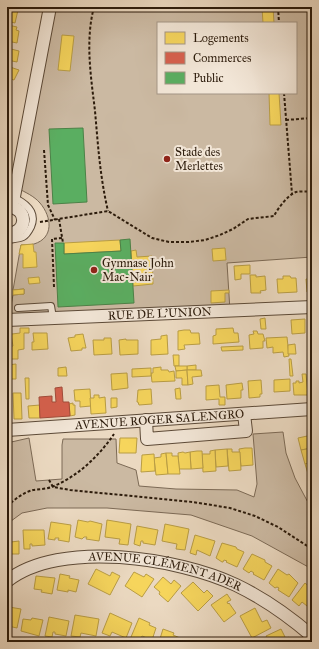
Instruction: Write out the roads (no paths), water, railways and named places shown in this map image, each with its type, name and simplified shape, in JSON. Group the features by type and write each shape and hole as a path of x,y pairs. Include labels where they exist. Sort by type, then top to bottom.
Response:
{"street":[{"path":"7,238 18,231 23,223 22,214 11,204 50,7"},
{"name":"RUE DE L'UNION","path":"7,320 312,307"},
{"name":"AVENUE ROGER SALENGRO","path":"7,430 312,410"},
{"path":"146,420 147,439 246,431 244,414"},
{"name":"AVENUE CLÉMENT ADER","path":"7,581 19,572 31,567 61,559 86,557 112,558 137,559 164,563 187,568 236,585 262,599 312,636"}],"lane":[{"path":"7,238 21,238 25,236 29,232 33,222 33,215 28,207 11,204"},
{"path":"18,308 51,306 53,318"}],"place":[{"name":"Stade des Merlettes","path":"167,159"},
{"name":"Gymnase John Mac-Nair","path":"94,270"}]}
